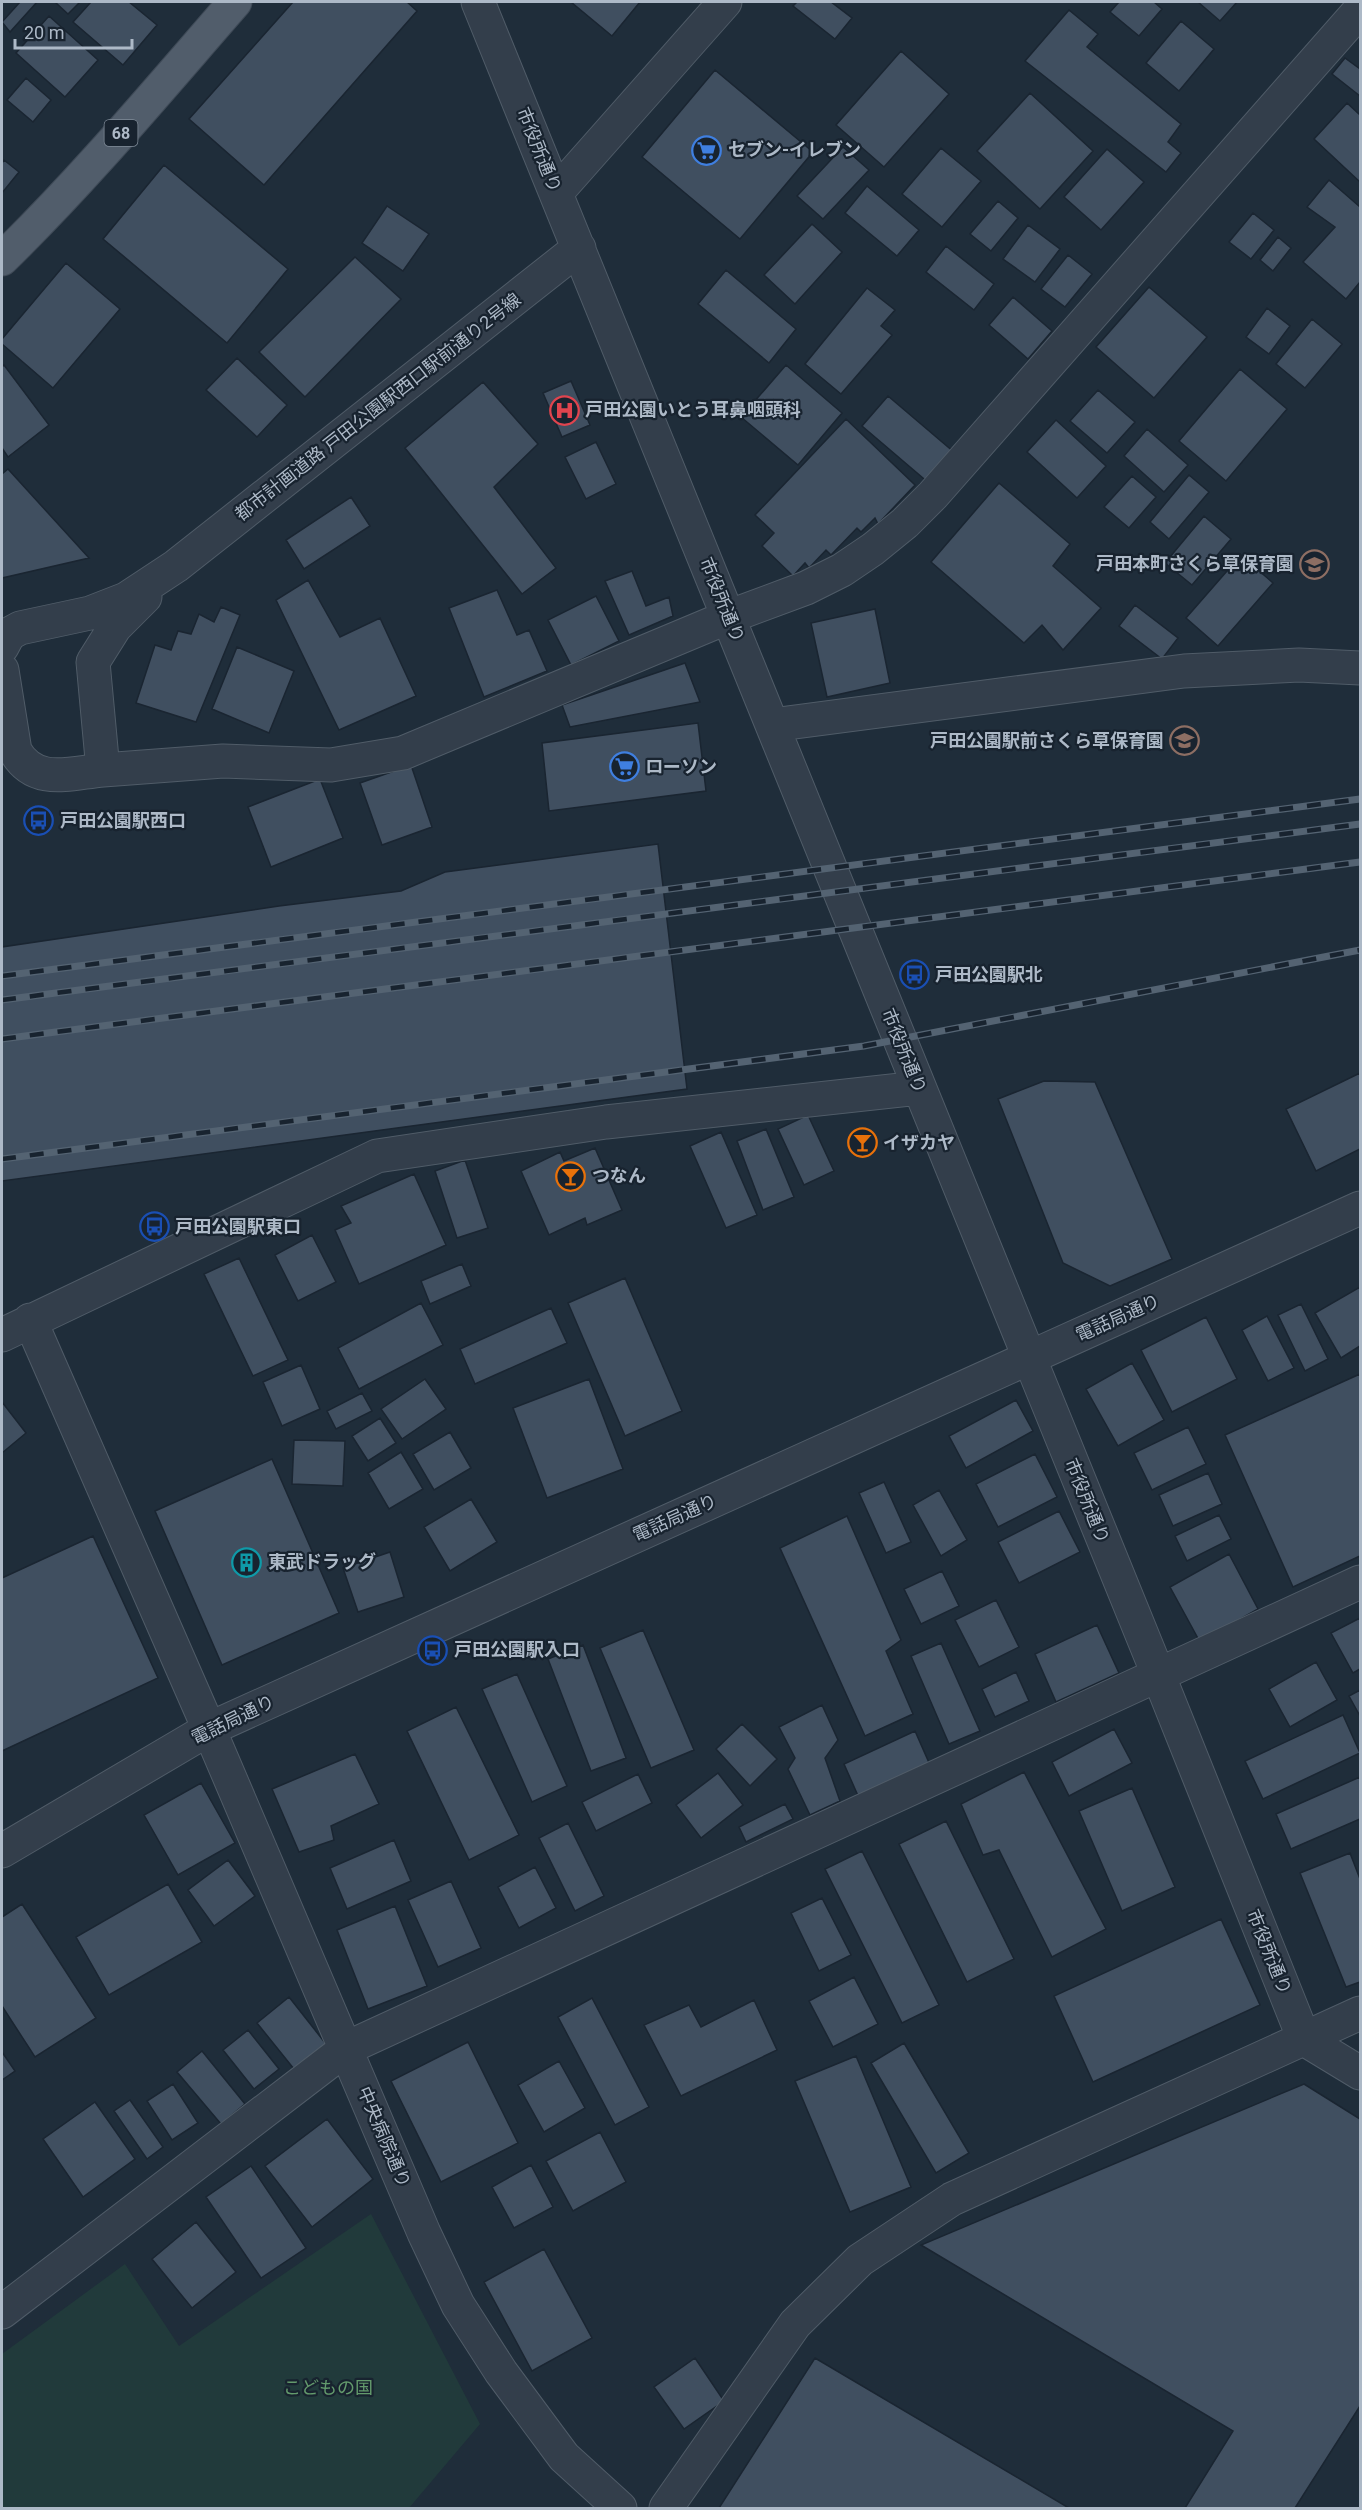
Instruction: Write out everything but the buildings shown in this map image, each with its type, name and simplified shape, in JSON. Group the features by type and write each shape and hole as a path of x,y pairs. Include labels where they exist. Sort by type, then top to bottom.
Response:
{"main road":[{"name":"68","path":"2,259 41,221 110,146 235,2"}],"street":[{"name":"市役所通り","path":"478,2 1158,1674 1304,2040"},
{"path":"557,192 725,2"},
{"path":"2,670 15,751 22,763 34,771 47,775 222,761 331,765 404,753 728,617 806,588 842,570 873,549 905,523 933,495 1360,10"},
{"name":"都市計画道路 戸田公園駅西口駅前通り2号線","path":"176,566 579,248"},
{"path":"2,647 9,634 20,628 90,613 126,599 176,566"},
{"path":"93,662 115,627 176,566"},
{"path":"36,626 60,633 77,644 93,662 103,770"},
{"path":"772,725 1184,671 1299,665 1360,668"},
{"path":"16,1328 377,1156 606,1122 919,1088"},
{"name":"電話局通り","path":"2,1851 209,1729 1360,1208"},
{"name":"中央病院通り","path":"16,1328 209,1729 424,2233 458,2305 501,2372 564,2457 620,2508"},
{"path":"2,2312 347,2048 1360,1582"},
{"path":"666,2508 795,2324 860,2260 952,2199 1360,2013"},
{"path":"1304,2040 1360,2073"}],"green space":[{"name":"こどもの国","path":"371,2214 480,2424 409,2508 2,2508 2,2354 125,2264 179,2346"}],"railway":[{"path":"2,976 1360,799"},
{"path":"2,1000 1360,824"},
{"path":"2,1039 1360,862"},
{"path":"2,1159 864,1046 1360,950"}],"place":[{"name":"セブン-イレブン","path":"707,150"},
{"name":"戸田公園いとう耳鼻咽頭科","path":"564,410"},
{"name":"戸田本町さくら草保育園","path":"1315,564"},
{"name":"戸田公園駅前さくら草保育園","path":"1185,741"},
{"name":"ローソン","path":"624,767"},
{"name":"戸田公園駅西口","path":"39,821"},
{"name":"戸田公園駅北","path":"914,975"},
{"name":"イザカヤ","path":"862,1143"},
{"name":"つなん","path":"571,1176"},
{"name":"戸田公園駅東口","path":"154,1227"},
{"name":"東武ドラッグ","path":"247,1562"},
{"name":"戸田公園駅入口","path":"433,1650"}]}
